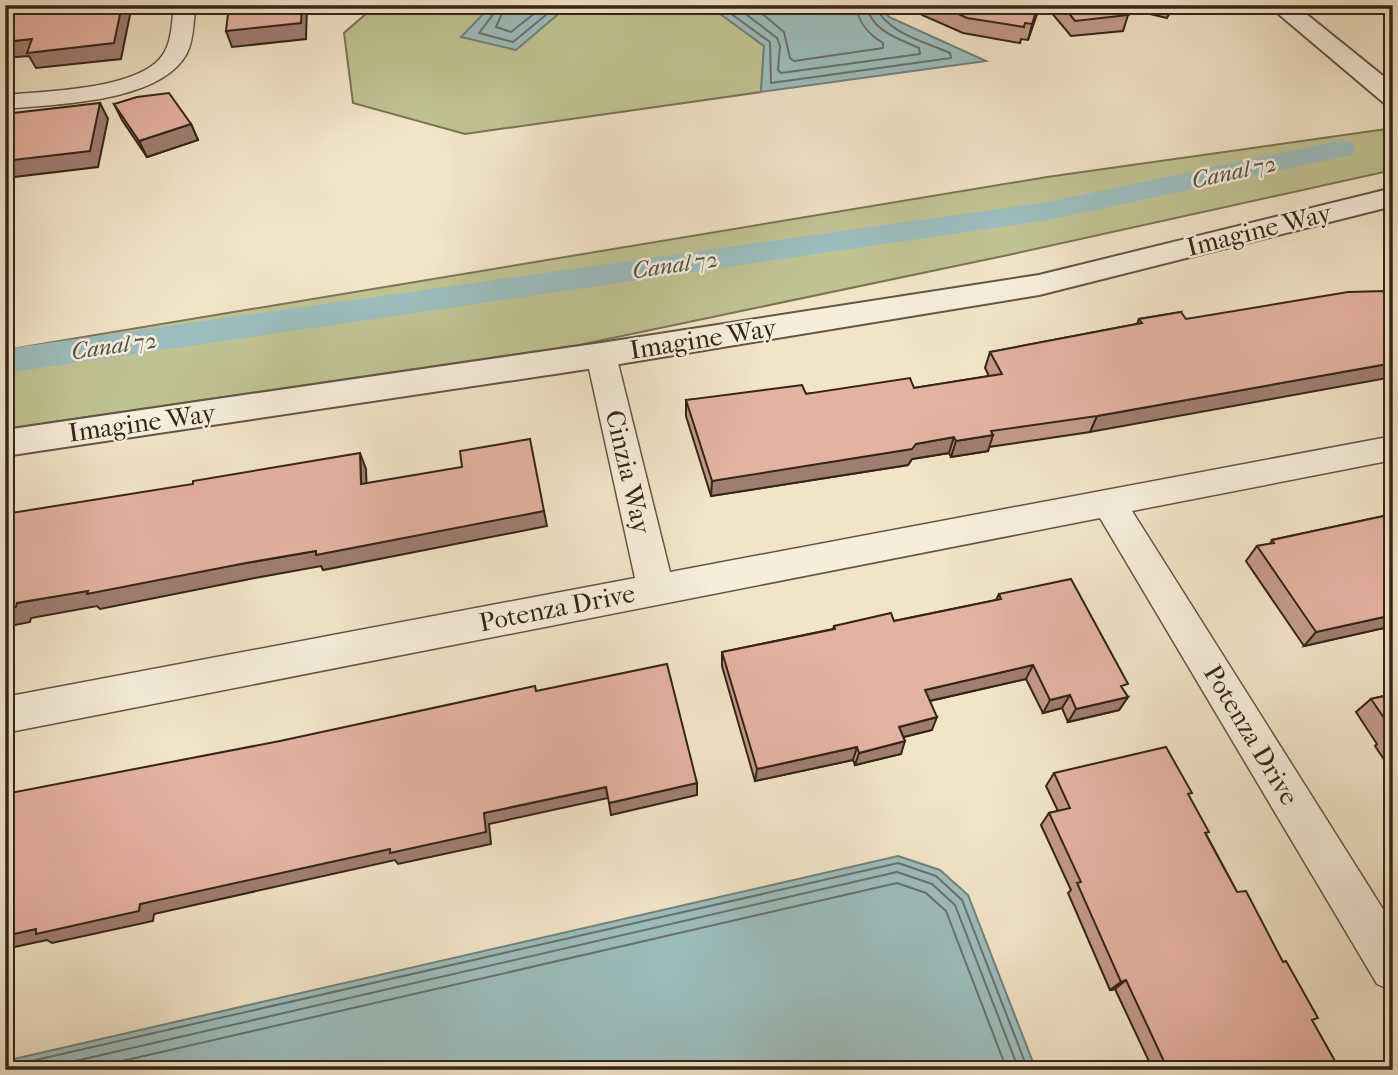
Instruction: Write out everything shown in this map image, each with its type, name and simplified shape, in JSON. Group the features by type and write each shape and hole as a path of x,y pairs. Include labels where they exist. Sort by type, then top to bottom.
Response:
{"street":[{"path":"5,102 118,89 155,75 176,55 185,5"},
{"path":"1280,5 1393,97"},
{"name":"Imagine Way","path":"5,443 601,355 1039,285 1393,197"},
{"name":"Cinzia Way","path":"601,355 656,589"},
{"name":"Potenza Drive","path":"5,715 1393,448"},
{"name":"Potenza Drive","path":"1108,502 1393,968"}],"green space":[{"path":"376,5 708,5 764,46 761,92 465,134 353,103 344,33"},
{"path":"1386,129 1393,134 1393,170 1013,254 579,345 5,429 5,350 1047,177"}],"water":[{"path":"492,5 569,5 516,50 461,37"},
{"path":"708,5 880,5 889,17 986,61 761,92 764,46"},
{"path":"898,856 940,870 968,895 1036,1070 5,1070 5,1061"}],"building":[{"path":"5,5 122,5 114,43 27,53 32,39 5,42"},
{"path":"229,5 302,5 301,23 226,31"},
{"path":"939,5 1038,5 1032,24 1025,23 1024,27 967,18"},
{"path":"1062,5 1119,5 1128,15 1075,21"},
{"path":"169,93 191,124 139,141 114,104 137,97"},
{"path":"100,103 90,151 5,161 5,114"},
{"path":"1386,291 1393,301 1393,363 1097,416 991,431 993,435 956,441 954,437 916,444 912,449 712,481 686,400 802,385 806,394 910,378 914,388 1002,374 990,352 1142,323 1139,319 1181,312 1186,319 1348,292"},
{"path":"530,439 544,511 316,555 316,551 87,594 88,591 17,603 16,607 5,610 5,514 193,484 193,481 360,453 361,484 462,467 460,451"},
{"path":"1393,514 1393,615 1316,632 1257,546 1274,543 1272,540"},
{"path":"1071,579 1128,684 1121,686 1128,697 1076,709 1070,695 1050,700 1033,665 925,690 937,717 899,727 905,741 859,753 857,747 757,769 722,652 835,629 834,626 891,613 894,621 1001,599 999,594"},
{"path":"667,664 697,783 609,803 606,787 484,813 486,832 390,853 390,849 140,904 139,911 36,934 36,929 5,936 5,794 280,741 535,686 536,691"},
{"path":"1393,694 1393,731 1371,699"},
{"path":"1166,747 1192,793 1188,794 1209,832 1205,833 1237,892 1246,891 1283,962 1286,961 1318,1018 1312,1020 1340,1070 1168,1070 1126,980 1121,982 1077,883 1081,882 1049,813 1070,808 1054,773"}],"waterway":[{"name":"Canal 72","path":"5,361 1048,211 1342,149"}]}
